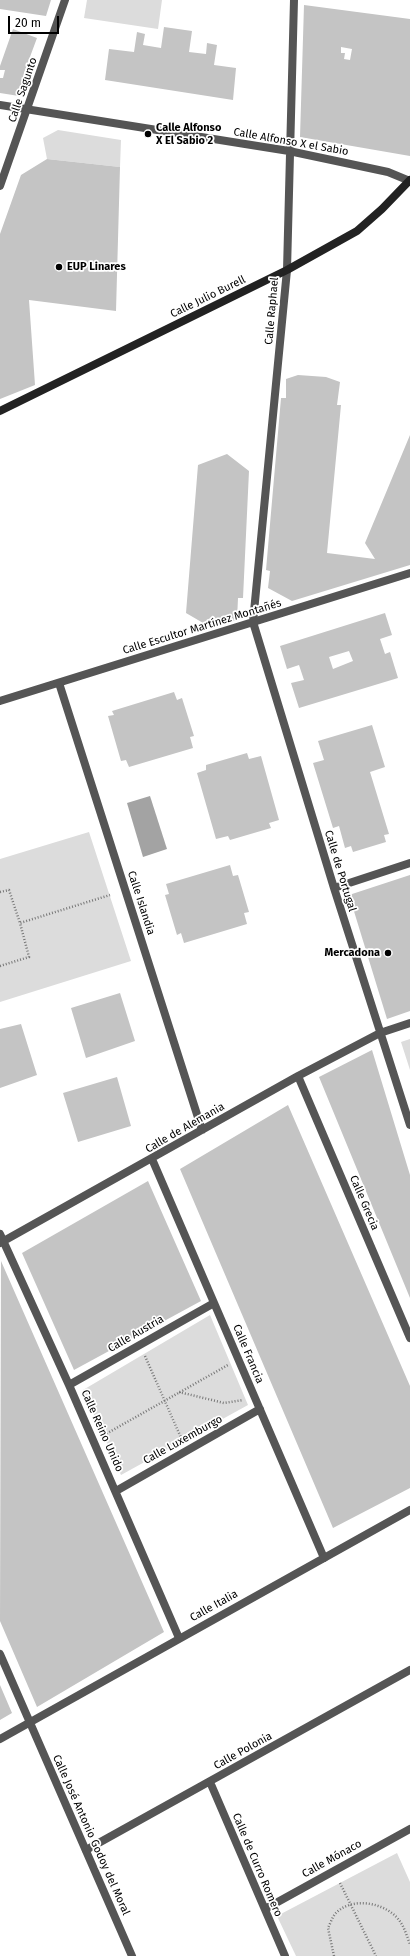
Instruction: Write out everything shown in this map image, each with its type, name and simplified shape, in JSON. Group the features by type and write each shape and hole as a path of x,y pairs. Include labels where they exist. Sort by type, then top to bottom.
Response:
{"main road":[{"name":"Calle Julio Burell","path":"0,411 286,270 357,231 410,181"}],"street":[{"name":"Calle Sagunto","path":"0,186 65,0"},
{"name":"Calle Raphael","path":"253,622 286,270 294,0"},
{"name":"Calle Alfonso X el Sabio","path":"0,106 28,109 289,151 388,172 410,181"},
{"name":"Calle Escultor Martínez Montañés","path":"0,701 410,573"},
{"name":"Calle de Portugal","path":"253,622 334,888 410,1125"},
{"name":"Calle Islandia","path":"59,683 202,1130"},
{"path":"334,888 410,863"},
{"name":"Calle de Alemania","path":"1,1239 152,1159 298,1076 380,1033 410,1023"},
{"name":"Calle Grecia","path":"298,1076 410,1338"},
{"name":"Calle Francia","path":"152,1159 324,1558"},
{"name":"Calle Reino Unido","path":"1,1239 69,1385 179,1638"},
{"name":"Calle Austria","path":"69,1385 214,1303"},
{"name":"Calle Luxemburgo","path":"116,1491 260,1409"},
{"name":"Calle Italia","path":"0,1739 410,1510"},
{"name":"Calle José Antonio Godoy del Moral","path":"0,1654 132,1956"},
{"name":"Calle Polonia","path":"86,1850 410,1670"},
{"name":"Calle de Curro Romero","path":"210,1782 285,1956"},
{"name":"Calle Mónaco","path":"265,1909 410,1829"}],"path":[{"path":"0,892 9,890 29,957 0,966"},
{"path":"20,923 110,895"},
{"path":"144,1354 182,1441"},
{"path":"103,1435 231,1364"},
{"path":"179,1392 224,1403 245,1399"},
{"path":"340,1882 376,1956"},
{"path":"334,1956 328,1928 336,1913 352,1904 367,1903 388,1909 401,1922 410,1944"}],"shaded area":[{"path":"87,0 162,0 158,29 84,18"},
{"path":"58,130 121,140 120,167 47,159 43,138"},
{"path":"150,796 167,849 143,857 127,803"},
{"path":"89,832 131,961 0,1002 0,859"},
{"path":"410,1039 410,1070 401,1042"},
{"path":"210,1315 248,1405 121,1475 83,1390"},
{"path":"397,1853 410,1882 410,1956 296,1956 277,1916"}],"building":[{"path":"0,0 51,0 46,16 0,9"},
{"path":"304,5 410,19 410,156 300,137","holes":["341,47 352,49 350,60 344,59 345,53 341,53"]},
{"path":"164,27 192,31 189,52 206,54 207,43 217,45 214,65 236,68 233,100 105,80 109,49 134,52 137,32 145,34 143,45 161,48"},
{"path":"13,29 37,38 24,73 19,96 0,93 0,78 3,78 5,70 0,70 0,66"},
{"name":"EUP Linares","path":"47,159 120,167 116,311 29,300 35,385 0,399 0,234 21,175"},
{"path":"298,375 326,377 340,382 337,405 341,405 327,553 375,559 365,543 410,435 410,565 292,601 268,588 270,571 266,570 281,398 286,398 286,379"},
{"path":"227,454 249,471 243,598 238,598 237,620 210,627 186,613 198,465"},
{"path":"385,613 392,635 380,639 385,654 390,652 398,678 299,708 291,683 304,680 299,665 287,669 280,646","holes":["349,651 353,661 333,669 329,657"]},
{"path":"174,692 177,700 182,698 194,736 190,737 193,748 129,767 126,760 121,761 108,716 114,715 112,711"},
{"path":"372,725 385,767 370,772 389,834 384,835 386,842 353,852 351,846 345,848 339,826 333,828 313,763 324,760 318,741"},
{"path":"247,753 249,759 261,756 279,820 269,823 271,828 230,840 228,836 216,839 197,773 206,770 206,765"},
{"path":"230,865 233,876 238,875 249,912 244,913 247,924 184,943 181,933 177,935 165,895 169,894 166,884"},
{"name":"Mercadona","path":"410,875 410,1011 387,1019 349,895"},
{"path":"120,993 135,1041 86,1058 71,1008"},
{"path":"21,1024 37,1075 0,1088 0,1029"},
{"path":"372,1050 410,1175 410,1298 319,1077"},
{"path":"117,1077 131,1126 78,1142 63,1093"},
{"path":"288,1105 410,1386 410,1488 333,1528 180,1169"},
{"path":"148,1181 201,1301 74,1370 22,1253"},
{"path":"1,1261 164,1632 37,1707 0,1621"},
{"path":"0,1685 12,1713 0,1720"}],"place":[{"name":"Calle Alfonso X El Sabio 2","path":"148,134"},
{"name":"EUP Linares","path":"59,267"},
{"name":"Mercadona","path":"388,953"}]}
